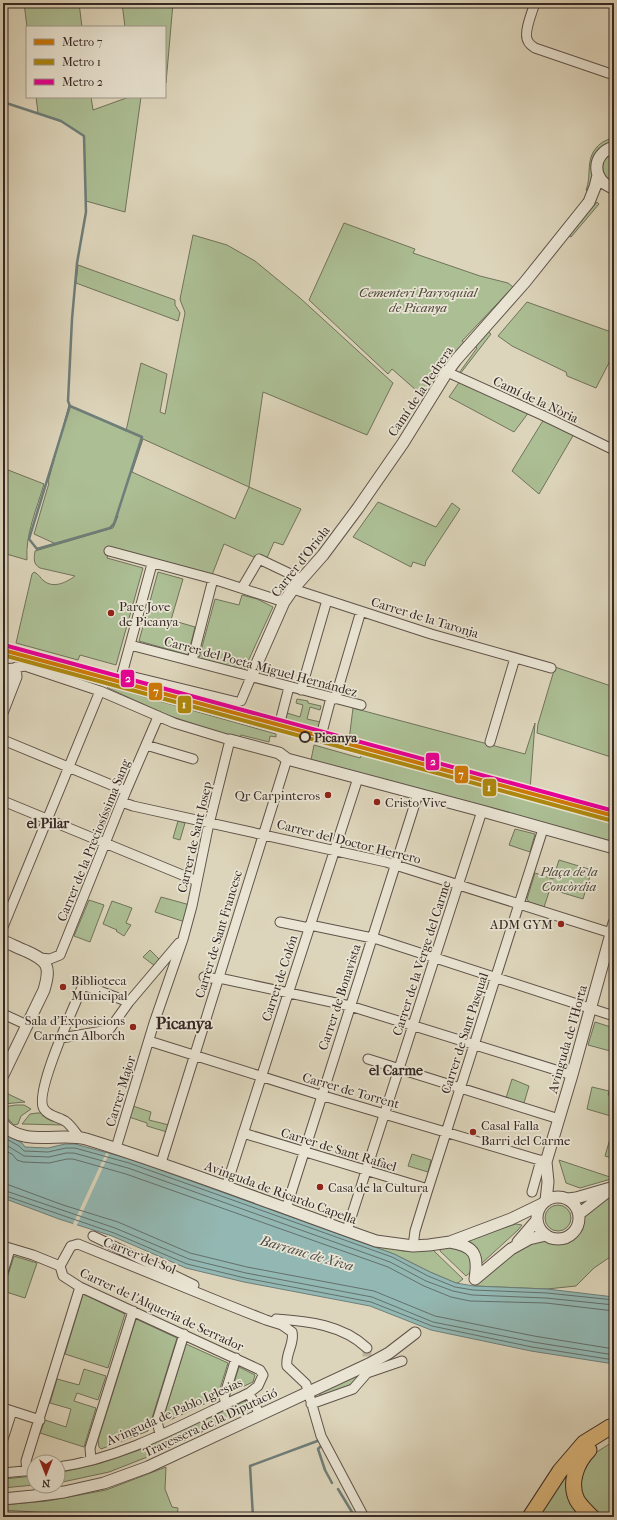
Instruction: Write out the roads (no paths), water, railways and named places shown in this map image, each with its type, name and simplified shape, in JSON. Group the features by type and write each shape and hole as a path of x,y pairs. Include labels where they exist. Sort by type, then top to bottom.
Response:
{"highway":[{"path":"530,1517 560,1470 584,1443 614,1426"},
{"path":"592,1517 583,1509 577,1500 574,1488 575,1475 584,1455 596,1444 614,1434"}],"street":[{"path":"534,3 526,35 530,44 535,48 614,75"},
{"name":"Camí de la Pedrera","path":"358,508 403,443 447,372 526,282 589,202 598,175 596,166 599,158 605,151 614,147"},
{"path":"598,175 603,183 613,188"},
{"name":"Camí de la Pedrera","path":"589,202 613,188"},
{"name":"Camí de la Nòria","path":"447,372 542,415 614,450"},
{"name":"Carrer d'Oriola","path":"130,645 122,674 232,701 241,701 284,602 301,579 323,555 358,508"},
{"path":"109,551 152,564 213,579 284,602"},
{"path":"242,588 260,559 301,579"},
{"path":"130,645 152,564"},
{"path":"192,661 213,579"},
{"name":"Carrer de la Taronja","path":"293,589 431,634 551,668"},
{"path":"301,690 327,600"},
{"path":"322,732 362,611"},
{"name":"Carrer del Poeta Miguel Hernández","path":"130,645 333,699 361,705"},
{"path":"490,742 515,658"},
{"path":"10,668 25,666 100,691 174,723 279,753 287,759 614,848"},
{"path":"3,695 10,676 10,668"},
{"path":"3,713 17,677 10,668"},
{"path":"281,718 289,687"},
{"path":"3,927 100,691"},
{"name":"Carrer de la Preciosíssima Sang","path":"40,958 50,959 56,958 60,955 106,844 126,791 158,717"},
{"path":"3,740 126,791"},
{"name":"Carrer de Sant Josep","path":"149,1041 171,970 183,939 230,740"},
{"path":"146,745 193,759"},
{"name":"Carrer de Sant Francesc","path":"161,1164 287,759"},
{"name":"Carrer de Colón","path":"226,1187 358,778"},
{"name":"Carrer de Bonavista","path":"286,1209 321,1095 418,794"},
{"path":"3,801 197,881"},
{"name":"Carrer del Doctor Herrero","path":"122,802 133,806 396,864 519,904 613,928"},
{"name":"Carrer de la Verge del Carme","path":"347,1230 482,811"},
{"name":"Carrer de Sant Pasqual","path":"413,1246 428,1189 543,829"},
{"path":"280,922 372,938 614,1016"},
{"name":"Avinguda de l'Horta","path":"532,1192 559,1119 613,928"},
{"path":"61,1038 109,1030 129,1002 183,939"},
{"path":"3,941 40,958 46,964 47,980 44,990 3,1075"},
{"path":"204,977 288,992 350,1006 572,1075"},
{"path":"79,1137 66,1121 46,1112 42,1108 41,1103 43,1090 48,1072 83,985 129,1002"},
{"path":"3,1014 27,1024"},
{"name":"Carrer de Torrent","path":"149,1041 194,1054 261,1077 544,1161"},
{"name":"Carrer Major","path":"116,1148 149,1041"},
{"path":"368,1059 559,1119"},
{"name":"Avinguda de Ricardo Capella","path":"3,1124 8,1130 17,1134 42,1137 79,1137 116,1148 376,1241 413,1246 450,1242 511,1219 544,1202"},
{"name":"Carrer de Sant Rafael","path":"243,1133 428,1189"},
{"path":"450,1242 464,1245 471,1250 477,1265 475,1279 512,1249 528,1239 546,1235 559,1238 566,1237 572,1233 577,1228 579,1221 577,1208 554,1186 544,1161"},
{"name":"Avinguda de l'Horta","path":"544,1161 548,1182 544,1202"},
{"path":"546,1235 539,1226 537,1220 539,1209 544,1202 557,1197 576,1198 613,1188"},
{"path":"579,1214 613,1188"},
{"path":"511,1219 537,1220"},
{"path":"512,1249 537,1220"},
{"name":"Carrer del Sol","path":"93,1236 198,1287 212,1295 220,1302"},
{"name":"Carrer del Sol","path":"60,1266 71,1246 78,1244 220,1302 282,1325 292,1332 293,1336 287,1357 288,1366 304,1382 308,1392"},
{"path":"3,1272 7,1248 60,1266"},
{"name":"Carrer de l'Alqueria de Serrador","path":"60,1266 64,1276 80,1287 260,1370"},
{"path":"28,1454 80,1287"},
{"path":"91,1460 90,1448 133,1311"},
{"path":"266,1320 295,1321 337,1328 358,1339 367,1348"},
{"name":"Travessera de la Diputació","path":"3,1499 64,1492 104,1483 148,1467 369,1364 389,1353 415,1333"},
{"path":"160,1434 157,1421 184,1334"},
{"path":"226,1403 224,1397 236,1358"},
{"path":"311,1404 353,1389 366,1374 402,1361"},
{"name":"Avinguda de Pablo Iglesias","path":"66,1465 117,1453 248,1393 258,1386 262,1380 263,1375 260,1370"},
{"path":"308,1392 321,1436 364,1517"},
{"path":"248,1393 260,1415"},
{"path":"3,1439 8,1409 40,1420"},
{"path":"3,1473 26,1471"}],"water":[{"name":"Barranc de Xiva","path":"3,1133 22,1143 25,1147 48,1148 65,1144 75,1144 130,1159 394,1254 456,1283 474,1286 547,1289 614,1297 614,1364 531,1351 431,1330 370,1306 244,1282 186,1268 112,1236 59,1219 3,1198"}],"waterway":[{"path":"3,102 61,121 84,136 86,212 77,263 72,319 68,401 70,406 142,437 114,524 110,528 37,549 29,539 70,406"},
{"path":"610,177 614,173"},
{"path":"253,1517 250,1466 320,1440"},
{"path":"321,1444 322,1445 318,1449 325,1470 332,1483"},
{"path":"338,1489 355,1517"}],"tunnel":[{"path":"367,1348 367,1370"}],"railway":[{"path":"157,696 200,704"},
{"path":"402,759 449,775"}],"metro line":[{"name":"2","path":"4,645 614,811"},
{"name":"7","path":"3,650 614,816"},
{"name":"1","path":"3,655 613,821"}],"place":[{"name":"Parc Jove de Picanya","path":"111,613"},
{"name":"Picanya","path":"305,737"},
{"name":"Qr Carpinteros","path":"328,795"},
{"name":"Cristo Vive","path":"377,802"},
{"name":"ADM GYM","path":"561,924"},
{"name":"Biblioteca Municipal","path":"63,987"},
{"name":"Sala d'Exposicions Carmen Alborch","path":"133,1027"},
{"name":"Casal Falla Barri del Carme","path":"473,1132"},
{"name":"Casa de la Cultura","path":"320,1187"}],"district":[{"name":"el Pilar","path":"48,823"},
{"name":"Picanya","path":"184,1023"},
{"name":"el Carme","path":"396,1070"}],"park label":[{"name":"Cementeri Parroquial de Picanya","path":"418,300"},
{"name":"Plaça de la Concòrdia","path":"569,878"}]}
